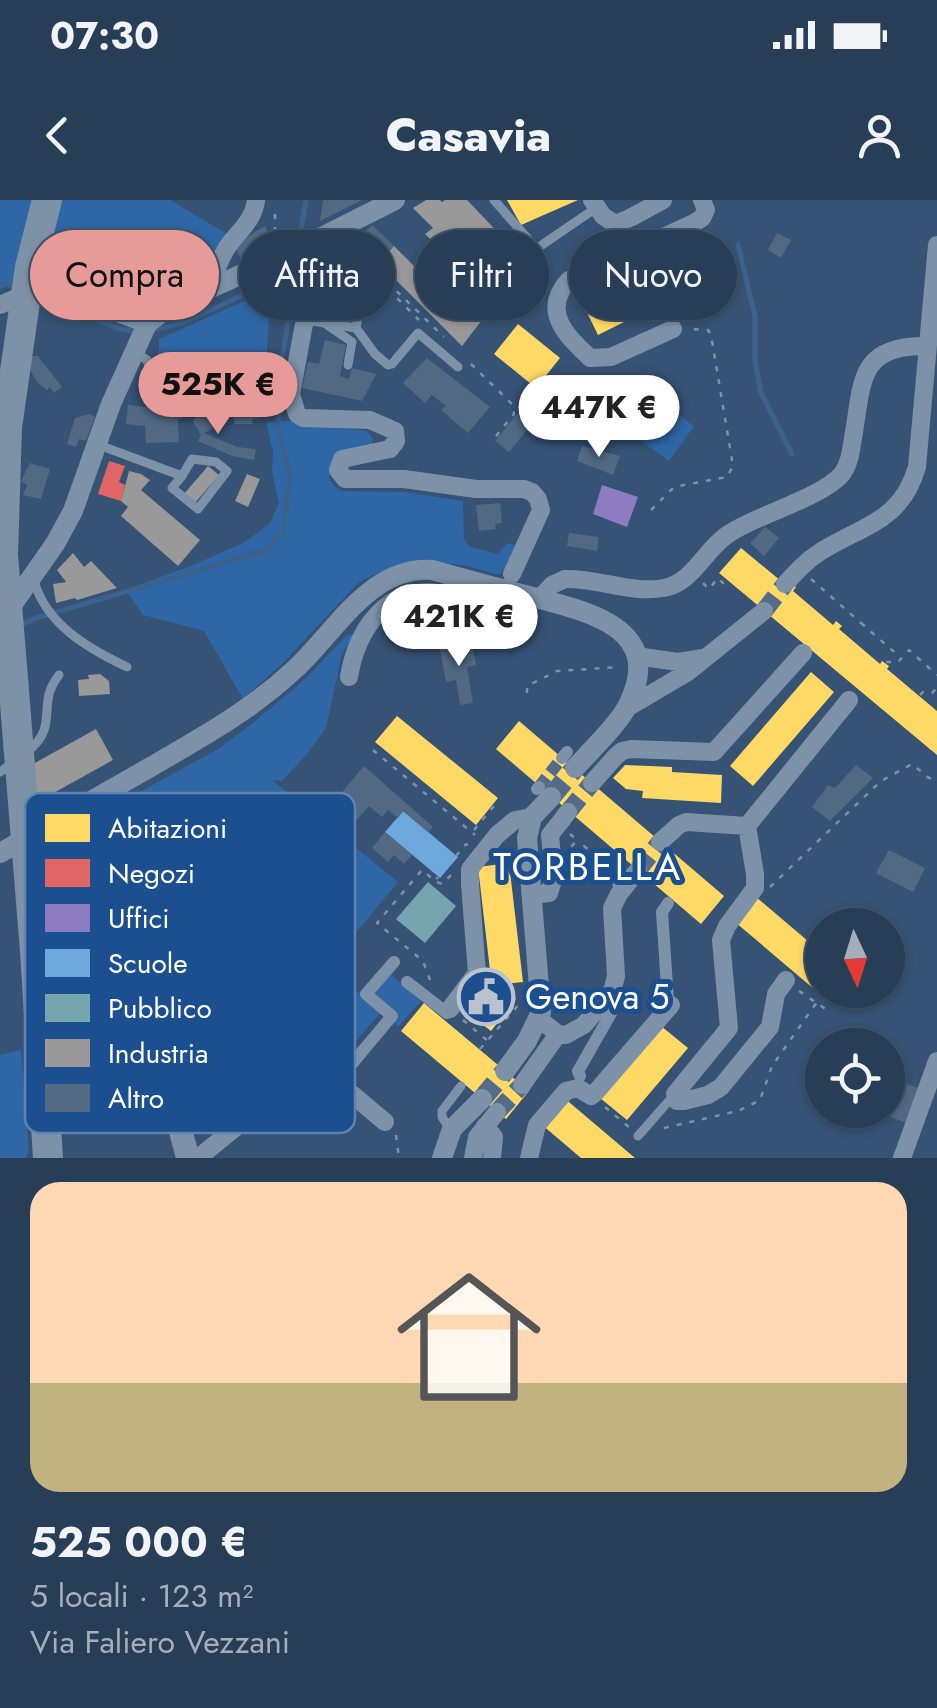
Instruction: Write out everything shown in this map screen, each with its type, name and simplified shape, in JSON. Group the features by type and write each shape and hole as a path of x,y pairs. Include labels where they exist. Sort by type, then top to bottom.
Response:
{"highway":[{"path":"25,829 4,537 6,427 30,267 47,200"},
{"path":"35,1158 40,1133"},
{"path":"46,1133 48,1158"}],"street":[{"path":"219,263 253,214 256,200"},
{"path":"334,230 394,200"},
{"path":"594,204 615,224 664,200"},
{"path":"673,329 611,358 590,358 560,325 557,299 569,280 702,218 706,210 702,200"},
{"path":"784,584 823,550 885,517 906,496 917,467 937,245"},
{"path":"0,305 37,289 59,291 147,324"},
{"path":"0,622 73,511 111,404 152,320"},
{"path":"315,321 291,394 297,414 303,418 370,420 390,427 396,434 390,449 342,459 340,476 532,492 541,504 540,510 512,574"},
{"path":"539,599 552,585 565,580 658,589 680,582 731,532 822,489 843,472 849,462 864,377 871,365 890,350 927,346"},
{"path":"104,793 247,709 296,669 382,582 422,570 471,591 497,609 503,602"},
{"path":"0,589 36,572"},
{"path":"349,676 363,632 387,606 412,595 471,591 539,599 595,614 608,622 624,634 633,648 635,688 628,708"},
{"path":"568,760 628,708 688,672 764,611"},
{"path":"592,783 622,751 714,752 802,653"},
{"path":"636,661 678,662 708,657"},
{"path":"781,987 770,1027 721,1087 708,1095 677,1101 674,1094 729,1028 721,940 755,888 747,826 849,700"},
{"path":"505,1071 539,1019 527,838 543,791"},
{"path":"407,982 446,1013 454,1013 477,973 469,873 496,835 515,820 532,817"},
{"path":"532,894 549,892 554,877 550,836 563,818"},
{"path":"660,842 686,822 747,826"},
{"path":"0,852 25,838"},
{"path":"539,1019 558,1034 566,1034 584,1025 612,992 616,976 611,914 626,871"},
{"path":"529,1158 537,1125 566,1091 578,1088 596,1099 598,1090 669,1007 662,912 668,903"},
{"path":"355,1060 392,1016 366,994 394,962"},
{"path":"580,1076 578,1071 618,1001 612,992"},
{"path":"522,1085 558,1034"},
{"path":"902,1158 937,1060"},
{"path":"355,1097 386,1122"},
{"path":"442,1158 448,1136 475,1116"},
{"path":"473,1158 475,1116"},
{"path":"475,1116 494,1137 492,1158"},
{"path":"179,1133 185,1158"},
{"path":"197,1158 228,1133"}],"lane":[{"path":"494,200 535,248 594,204"},
{"path":"357,320 356,328 374,354 388,365 418,333 458,367"},
{"path":"315,321 356,328"},
{"path":"315,321 352,343 348,365"},
{"path":"136,349 146,360 157,396 166,400 258,375"},
{"path":"97,444 182,476"},
{"path":"192,459 216,462 227,470 198,509 172,488 182,476 192,459"},
{"path":"36,572 38,594 61,626 127,668"},
{"path":"3,698 38,705 47,698 59,675"},
{"path":"0,772 36,744 46,728 38,705"},
{"path":"461,1086 442,1111 442,1117 475,1116"},
{"path":"638,1136 674,1094"},
{"path":"190,1133 197,1158"}],"path":[{"path":"275,214 275,230"},
{"path":"652,510 674,487 726,477 733,466 708,330 673,329"},
{"path":"799,568 902,658"},
{"path":"691,572 708,589 718,578 724,584"},
{"path":"886,662 898,662 908,650 937,675"},
{"path":"527,693 527,686 557,671 636,661"},
{"path":"920,695 937,688"},
{"path":"373,750 488,845"},
{"path":"769,888 881,781 912,764 929,778 937,779"},
{"path":"472,832 499,800"},
{"path":"563,818 577,840 570,848 577,854 584,846 626,871"},
{"path":"456,856 466,844"},
{"path":"433,988 422,961 377,923 422,870 442,884 454,872"},
{"path":"480,1049 539,982"},
{"path":"781,987 805,993"},
{"path":"596,1099 638,1136 738,1110 760,1100 772,1066 812,1008"},
{"path":"824,1008 830,1012"},
{"path":"454,1013 488,1041"},
{"path":"386,1122 395,1130 400,1158"}],"shaded area":[{"path":"0,200 170,200 227,234 219,249 219,230 30,230 30,280 0,289"},
{"path":"239,303 239,320 269,320 266,366 176,393 169,382 158,380 159,339 202,320 219,320 219,312"},
{"path":"622,375 694,426 669,461 597,410"},
{"path":"291,421 367,431 373,439 372,449 334,458 329,478 335,487 343,491 405,492 463,501 464,539 470,547 498,554 507,543 515,545 499,575 468,566 422,561 400,564 358,583 283,663 243,699 204,631 143,615 125,590 245,542 270,523 279,503 266,422"},
{"path":"355,634 342,654 326,728 282,781 272,780 288,793 138,793 218,749 254,722 305,679 347,635"},
{"path":"355,847 398,882 355,934"},
{"path":"389,973 421,1001 398,1027 371,994"},
{"path":"355,990 382,1011 355,1042"},
{"path":"21,1050 29,1151 26,1158 0,1158 0,1055"}],"building: Abitazioni":[{"path":"507,200 578,200 521,225"},
{"path":"591,320 628,320 598,335"},
{"path":"518,324 560,358 536,388 494,354"},
{"path":"741,548 787,586 791,582 796,587 793,591 833,625 836,621 842,626 839,629 880,664 882,661 889,666 887,669 937,711 937,755 719,573"},
{"path":"811,672 834,692 753,786 730,766"},
{"path":"397,716 498,798 476,825 375,742"},
{"path":"519,721 724,896 701,924 496,749"},
{"path":"625,765 722,775 721,803 642,798 643,791 626,789 613,778"},
{"path":"509,863 523,982 504,984 504,990 516,999 491,1031 465,1011 491,979 478,867"},
{"path":"756,897 805,939 805,981 735,922"},
{"path":"424,1003 529,1091 506,1119 401,1031"},
{"path":"661,1026 688,1048 627,1120 600,1098"},
{"path":"563,1097 635,1158 581,1158 541,1124"}],"building: Negozi":[{"path":"109,461 125,466 119,482 125,485 121,501 98,494"}],"building: Uffici":[{"path":"602,485 638,497 627,527 593,514"}],"building: Scuole":[{"path":"403,811 458,857 440,878 385,832"}],"building: Pubblico":[{"path":"428,882 456,906 425,943 396,919"}],"building: Industria":[{"path":"426,200 467,200 496,230 430,230 433,228 413,208"},
{"path":"395,247 415,267 415,299 395,279"},
{"path":"436,320 482,320 462,346"},
{"path":"208,466 219,475 195,503 184,494"},
{"path":"129,471 150,480 141,490 200,540 178,566 121,516 128,507 121,501"},
{"path":"247,474 260,479 248,507 235,501"},
{"path":"73,553 84,567 91,561 117,588 56,603 53,584 66,582 57,570"},
{"path":"100,674 109,681 110,694 79,696 78,680"},
{"path":"96,729 113,760 54,793 37,793 24,769"}],"building: Altro":[{"path":"323,200 362,200 320,221"},
{"path":"777,233 791,240 781,258 768,250"},
{"path":"325,340 346,345 340,376 349,379 352,368 376,374 362,401 302,388 308,362 319,364"},
{"path":"30,356 38,356 62,387 54,393 37,382 28,366"},
{"path":"427,358 490,407 468,433 441,410 446,406 432,395 425,403 403,383"},
{"path":"259,391 263,403 256,406 260,418 252,419 253,424 235,424 228,401"},
{"path":"195,401 191,414 178,419 179,442 146,443 145,426 126,424 128,405"},
{"path":"209,407 216,427 204,433 237,447 256,449 254,460 232,456 198,441 201,435 193,422 198,411"},
{"path":"89,414 95,417 86,441 79,439 76,447 67,444 75,418"},
{"path":"517,414 531,425 509,452 495,441"},
{"path":"582,446 620,456 613,475 577,461"},
{"path":"30,463 50,469 41,499 23,495 27,485 21,481"},
{"path":"500,503 502,523 495,524 496,529 479,531 476,505"},
{"path":"765,527 779,538 764,556 750,543"},
{"path":"569,533 599,537 597,551 567,546"},
{"path":"472,643 476,665 467,667 473,703 460,705 456,680 446,682 440,649"},
{"path":"856,765 873,778 830,821 812,807 828,785 835,788"},
{"path":"364,766 433,827 428,832 403,811 398,818 388,810 382,817 369,806 355,822 355,793 341,793"},
{"path":"385,832 412,855 404,864 394,855 388,862 372,848"},
{"path":"889,850 925,868 913,892 876,873"},
{"path":"905,1083 919,1088 905,1123"}],"waterway":[{"path":"301,230 306,200"},
{"path":"738,245 755,316 755,361 761,393 792,454"},
{"path":"0,284 16,287"},
{"path":"149,331 183,323 239,297"},
{"path":"98,320 138,332"},
{"path":"21,625 267,550 283,532 290,477 279,434 278,388 288,320"}],"tunnel":[{"path":"764,611 785,584"},
{"path":"539,787 562,758"},
{"path":"551,797 575,768"},
{"path":"568,812 592,783"},
{"path":"638,870 660,842"},
{"path":"482,1099 505,1071"},
{"path":"497,1112 522,1085"}],"place":[{"name":"Genova 5","path":"486,997"}],"district":[{"name":"TORBELLA","path":"588,866"}]}
